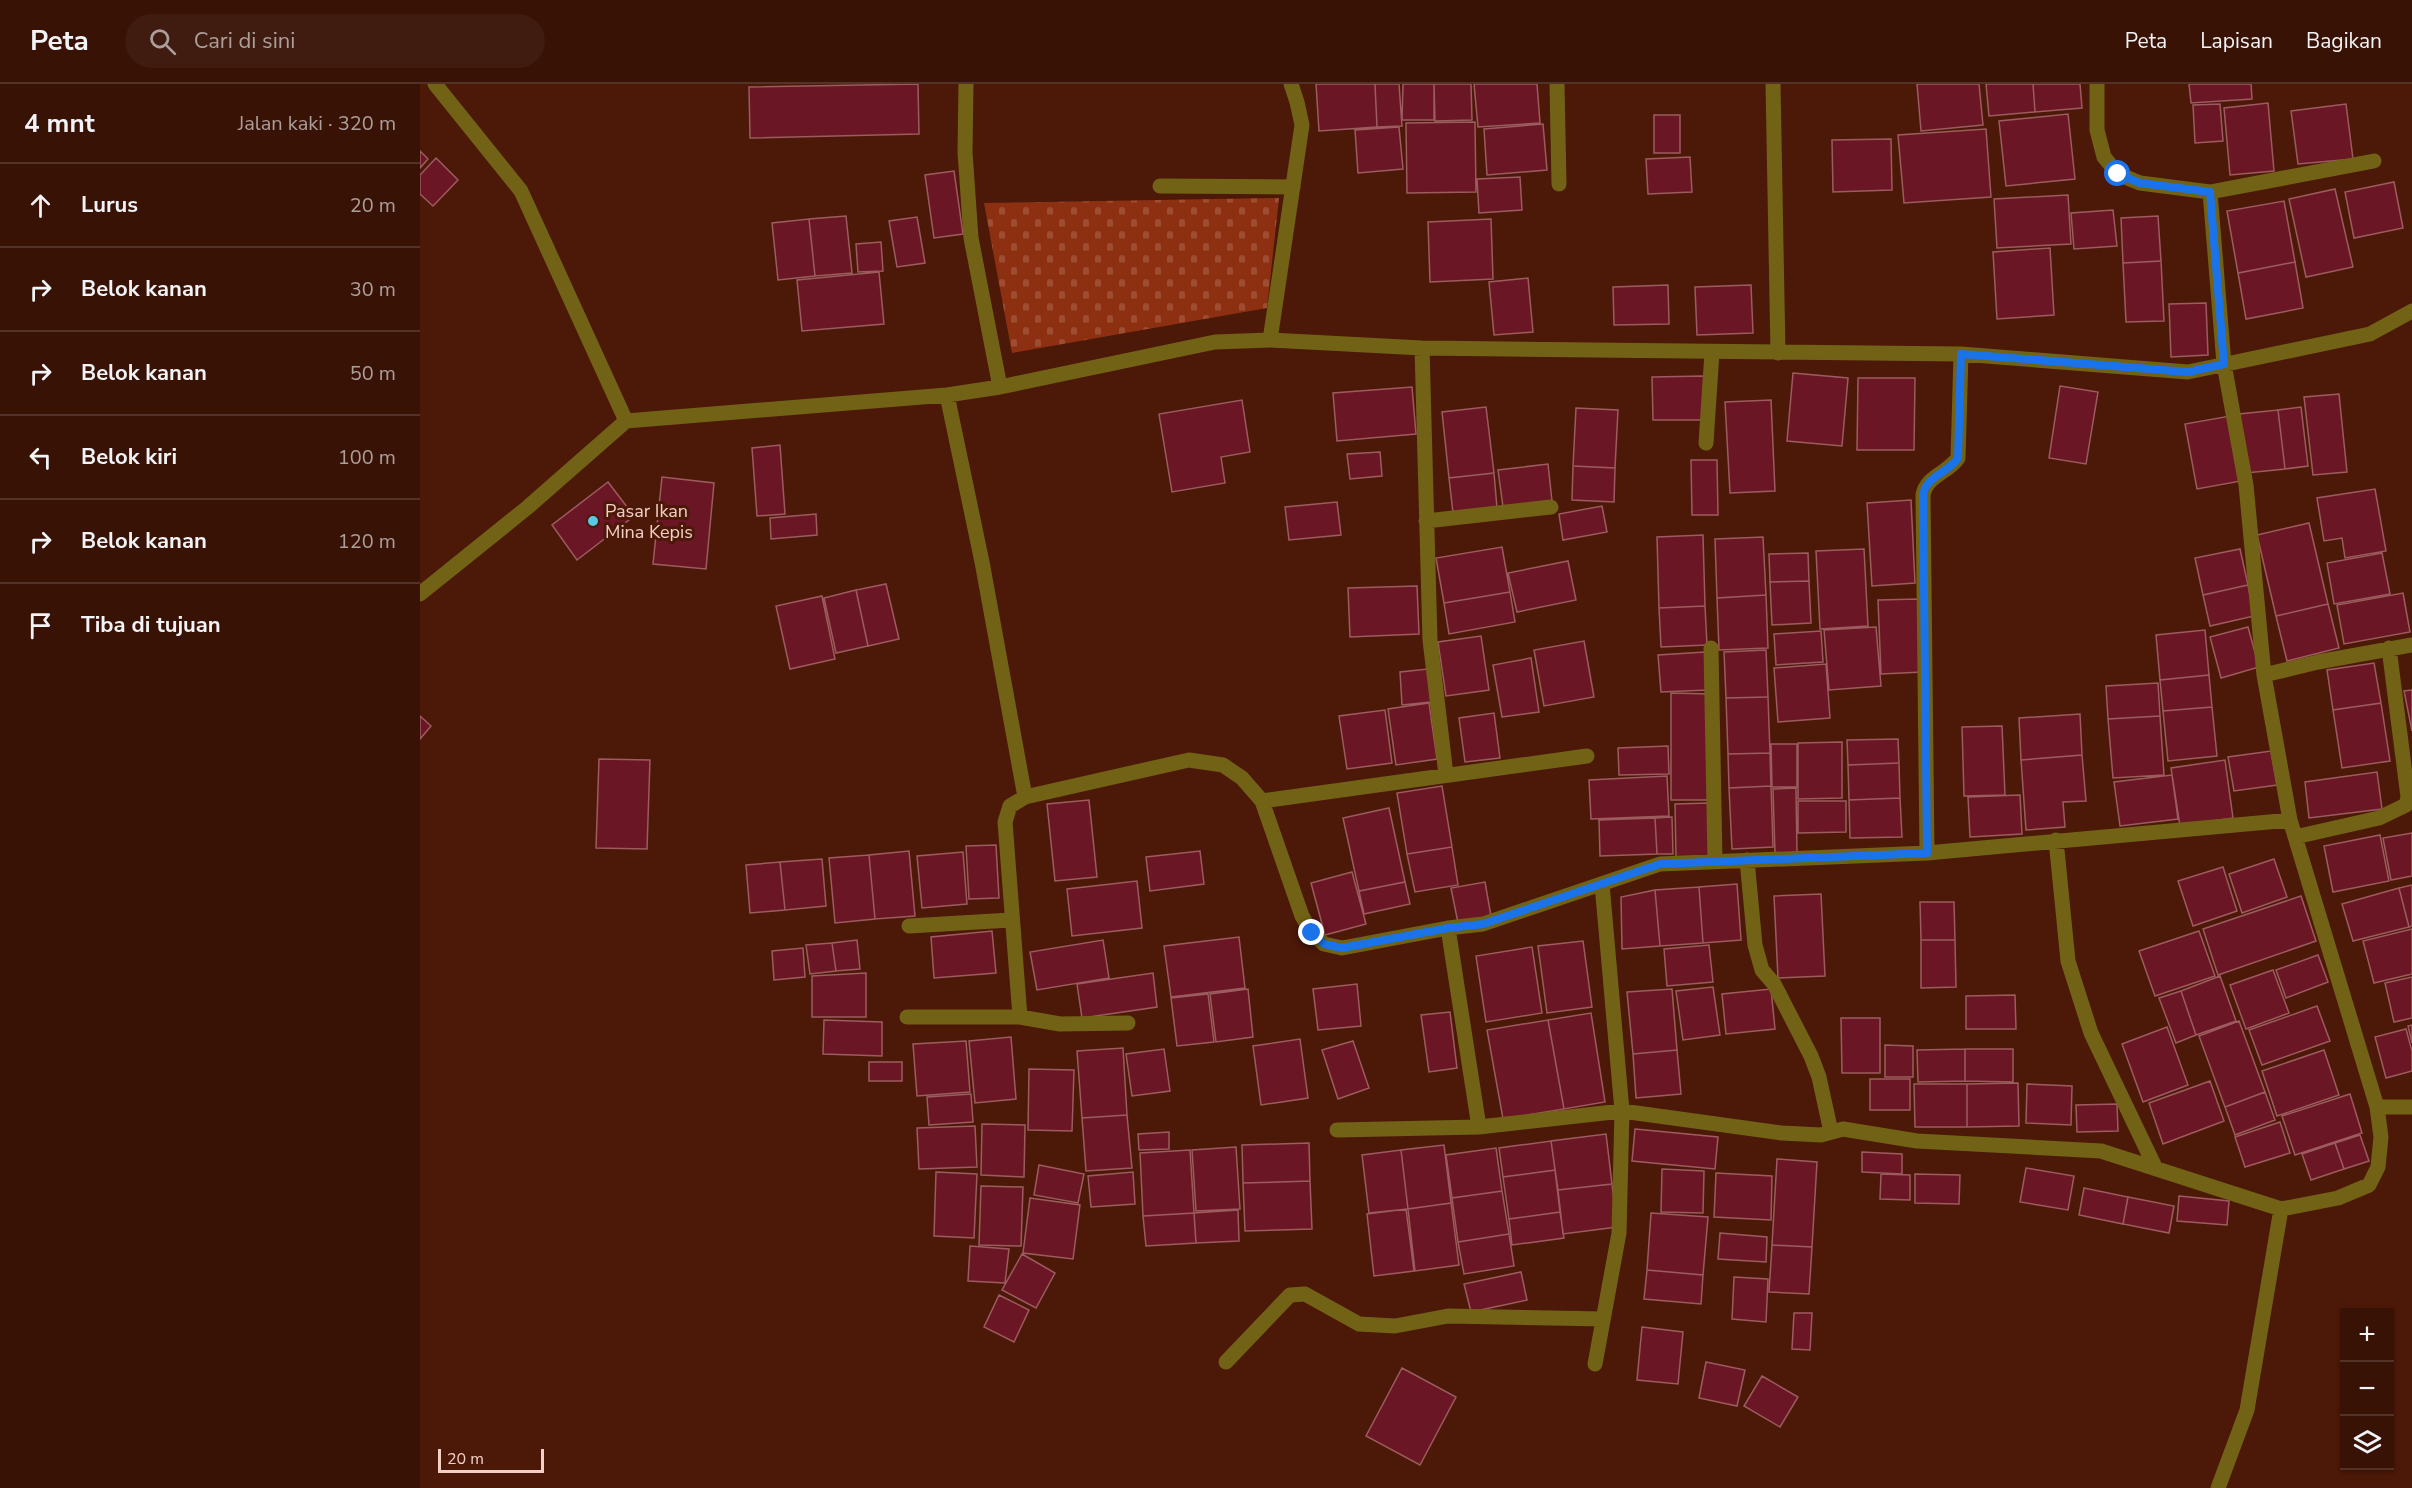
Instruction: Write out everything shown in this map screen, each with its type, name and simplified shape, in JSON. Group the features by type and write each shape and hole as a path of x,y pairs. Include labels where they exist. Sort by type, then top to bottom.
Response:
{"street":[{"path":"435,84 521,191 626,421"},
{"path":"966,84 965,152 971,238 1000,387"},
{"path":"1270,340 1302,124 1291,84"},
{"path":"1557,84 1559,184"},
{"path":"1773,84 1778,352"},
{"path":"2097,84 2097,130 2104,157 2118,174 2140,183 2210,192 2374,161"},
{"path":"1160,186 1293,187"},
{"path":"1337,1130 1479,1127 1622,1112 1759,1130 1821,1135 1843,1130 1917,1141 2101,1151 2281,1209 2338,1198 2368,1185 2378,1167 2381,1137 2377,1107 2290,820 2264,675 2246,485 2224,364 2210,192"},
{"path":"420,594 528,507 626,421 947,395 1000,387 1215,342 1270,340 1422,348 1961,354 2188,372 2370,334 2412,311"},
{"path":"1422,348 1430,640 1446,775"},
{"path":"1706,443 1712,352"},
{"path":"1927,853 1923,495 1928,482 1953,465 1958,458 1961,354"},
{"path":"947,395 982,562 1025,797"},
{"path":"1426,521 1551,507"},
{"path":"2264,675 2318,662 2412,645"},
{"path":"1711,648 1715,861"},
{"path":"2295,837 2379,818 2406,805 2408,797 2389,648"},
{"path":"1262,801 1587,756"},
{"path":"1020,1017 1005,822 1010,806 1025,797 1189,760 1222,765 1242,778 1262,801 1302,916 1312,933 1324,944 1342,948 1448,928 1483,924 1660,864 1927,853 2290,820"},
{"path":"2056,840 2068,962 2091,1033 2156,1169"},
{"path":"1747,860 1753,933 1762,970 1774,984 1811,1056 1819,1077 1831,1132"},
{"path":"1595,1364 1619,1233 1622,1112 1602,884"},
{"path":"909,926 1011,920"},
{"path":"1448,928 1479,1127"},
{"path":"907,1017 1020,1017 1060,1024 1128,1023"},
{"path":"2377,1107 2412,1107"},
{"path":"2218,1488 2247,1410 2281,1209"},
{"path":"1226,1362 1290,1295 1305,1294 1359,1324 1395,1326 1448,1316 1603,1319"}],"green space":[{"path":"1279,198 1267,308 1012,353 984,203"}],"building":[{"path":"918,84 919,134 750,138 749,87"},
{"path":"1316,84 1375,84 1377,127 1319,131"},
{"path":"1375,84 1399,84 1402,126 1377,127"},
{"path":"1403,84 1434,84 1434,120 1402,120"},
{"path":"1434,84 1471,84 1472,120 1435,121"},
{"path":"1474,84 1537,84 1540,123 1478,127"},
{"path":"1917,84 1979,84 1983,125 1921,131"},
{"path":"1986,84 2033,84 2035,112 1989,116"},
{"path":"2033,84 2080,84 2082,108 2035,112"},
{"path":"2189,84 2251,84 2252,99 2191,103"},
{"path":"2268,103 2274,171 2230,175 2224,108"},
{"path":"2220,104 2223,141 2195,143 2193,105"},
{"path":"2346,104 2353,159 2298,164 2291,111"},
{"path":"2068,114 2075,179 2006,186 1999,121"},
{"path":"1654,115 1680,115 1680,153 1654,153"},
{"path":"1475,122 1476,192 1407,193 1406,123"},
{"path":"1543,124 1547,170 1487,175 1484,129"},
{"path":"1399,127 1403,169 1358,173 1355,130"},
{"path":"1986,129 1991,197 1904,203 1898,135"},
{"path":"1891,139 1892,190 1833,192 1832,140"},
{"path":"420,151 428,159 420,168"},
{"path":"1690,157 1692,192 1648,194 1646,159"},
{"path":"436,158 458,180 433,206 420,194 420,175"},
{"path":"954,171 963,234 934,238 925,175"},
{"path":"1520,177 1522,210 1479,213 1477,179"},
{"path":"2394,182 2403,228 2354,238 2345,192"},
{"path":"2335,189 2353,267 2306,277 2289,199"},
{"path":"2068,195 2071,244 1997,248 1994,199"},
{"path":"2284,201 2295,262 2238,273 2227,211"},
{"path":"2113,210 2117,246 2074,249 2071,213"},
{"path":"846,216 852,273 815,276 809,219"},
{"path":"2158,216 2161,261 2123,263 2121,218"},
{"path":"917,217 925,263 897,267 889,221"},
{"path":"809,219 815,276 778,280 772,223"},
{"path":"1491,219 1493,279 1430,282 1428,222"},
{"path":"881,242 883,271 858,272 856,244"},
{"path":"2050,248 2054,315 1997,319 1993,252"},
{"path":"2161,261 2164,321 2126,322 2123,263"},
{"path":"2295,262 2303,308 2246,319 2238,273"},
{"path":"879,272 884,324 802,331 797,280"},
{"path":"1528,278 1533,332 1494,335 1489,282"},
{"path":"1668,285 1669,324 1614,325 1613,287"},
{"path":"1751,285 1753,333 1697,335 1695,287"},
{"path":"2206,303 2208,355 2171,357 2169,304"},
{"path":"1793,373 1848,378 1842,446 1787,441"},
{"path":"1704,376 1705,420 1653,420 1652,377"},
{"path":"1858,378 1915,378 1914,450 1857,450"},
{"path":"2060,386 2098,392 2086,464 2049,458"},
{"path":"1412,387 1416,434 1337,441 1333,393"},
{"path":"2339,394 2347,472 2313,475 2304,397"},
{"path":"1242,400 1250,452 1221,457 1225,483 1172,492 1159,414"},
{"path":"1771,400 1775,491 1730,493 1725,402"},
{"path":"1486,407 1494,473 1449,478 1442,412"},
{"path":"2301,407 2308,466 2285,469 2278,410"},
{"path":"1576,408 1618,410 1615,468 1573,466"},
{"path":"2278,410 2285,469 2246,473 2239,414"},
{"path":"2230,416 2241,481 2197,489 2185,424"},
{"path":"780,445 785,514 757,516 752,448"},
{"path":"1380,452 1382,476 1350,479 1347,454"},
{"path":"1691,460 1717,460 1718,515 1692,515"},
{"path":"1548,464 1552,501 1503,507 1498,470"},
{"path":"1573,466 1615,468 1614,502 1572,500"},
{"path":"1494,473 1497,508 1453,513 1449,478"},
{"path":"662,477 714,483 706,569 653,564"},
{"name":"Pasar Ikan Mina Kepis","path":"608,482 634,516 577,560 552,525"},
{"path":"2375,489 2386,551 2345,558 2342,538 2324,541 2317,498"},
{"path":"1911,500 1915,583 1872,586 1867,503"},
{"path":"1337,502 1341,535 1289,540 1285,507"},
{"path":"1602,506 1607,532 1563,540 1559,514"},
{"path":"816,514 817,535 771,539 770,518"},
{"path":"2309,523 2328,604 2276,616 2257,535"},
{"path":"1703,535 1705,606 1659,608 1657,537"},
{"path":"1763,537 1766,595 1717,598 1715,539"},
{"path":"1502,547 1510,592 1444,603 1436,558"},
{"path":"1864,549 1868,626 1820,629 1816,551"},
{"path":"2240,549 2248,585 2203,595 2195,558"},
{"path":"1808,553 1809,581 1770,582 1769,554"},
{"path":"2382,553 2390,594 2334,604 2327,563"},
{"path":"1568,561 1576,600 1517,612 1508,573"},
{"path":"1809,581 1811,623 1772,625 1770,582"},
{"path":"886,584 899,639 868,646 856,590"},
{"path":"2248,585 2254,616 2210,626 2203,595"},
{"path":"1417,586 1419,634 1350,637 1348,588"},
{"path":"856,590 868,646 836,653 824,598"},
{"path":"1510,592 1515,622 1449,634 1444,603"},
{"path":"2403,593 2410,632 2344,644 2337,605"},
{"path":"1766,595 1768,648 1719,650 1717,598"},
{"path":"822,596 835,659 790,669 776,606"},
{"path":"1919,599 1923,672 1881,674 1878,600"},
{"path":"2328,604 2339,648 2287,661 2276,616"},
{"path":"1705,606 1707,645 1661,647 1659,608"},
{"path":"1876,627 1881,686 1829,690 1824,630"},
{"path":"2248,627 2259,667 2221,678 2210,637"},
{"path":"2205,630 2209,675 2160,680 2156,635"},
{"path":"1821,631 1823,662 1776,665 1774,634"},
{"path":"1481,636 1489,690 1446,696 1438,642"},
{"path":"1584,641 1594,697 1544,706 1534,650"},
{"path":"1766,650 1768,697 1726,698 1724,652"},
{"path":"1705,652 1708,690 1661,692 1658,655"},
{"path":"1531,658 1539,712 1502,717 1493,665"},
{"path":"2374,663 2381,703 2333,710 2327,670"},
{"path":"1826,664 1830,718 1778,722 1774,668"},
{"path":"1428,669 1431,702 1402,705 1400,672"},
{"path":"2209,675 2212,707 2163,711 2160,680"},
{"path":"2158,683 2160,716 2108,719 2106,686"},
{"path":"2412,690 2412,731 2404,691"},
{"path":"1671,693 1709,694 1710,800 1671,800"},
{"path":"1768,697 1770,753 1728,754 1726,698"},
{"path":"1429,703 1437,759 1396,765 1388,709"},
{"path":"2381,703 2390,761 2342,768 2333,710"},
{"path":"2212,707 2217,756 2168,761 2163,711"},
{"path":"1385,710 1392,763 1347,769 1339,716"},
{"path":"1494,713 1500,758 1465,762 1459,718"},
{"path":"2080,714 2082,755 2021,760 2019,718"},
{"path":"420,716 431,726 420,739"},
{"path":"2160,716 2164,775 2113,778 2108,719"},
{"path":"2002,726 2005,795 1964,796 1962,727"},
{"path":"1898,739 1899,763 1848,765 1847,740"},
{"path":"1842,742 1842,798 1798,799 1798,743"},
{"path":"1771,744 1797,744 1797,787 1772,787"},
{"path":"1668,746 1669,774 1619,775 1618,748"},
{"path":"2271,751 2277,785 2234,791 2228,757"},
{"path":"1770,753 1771,786 1729,788 1728,754"},
{"path":"2082,755 2086,801 2063,802 2065,827 2026,830 2021,760"},
{"path":"599,759 650,760 647,849 596,848"},
{"path":"2225,760 2233,818 2180,826 2171,768"},
{"path":"1899,763 1900,798 1849,800 1848,765"},
{"path":"2377,772 2382,809 2309,818 2305,782"},
{"path":"2172,775 2178,819 2120,826 2114,782"},
{"path":"1667,776 1669,816 1591,819 1589,780"},
{"path":"1442,786 1452,847 1407,854 1397,793"},
{"path":"1771,786 1773,847 1732,849 1729,788"},
{"path":"1796,788 1797,853 1775,853 1773,789"},
{"path":"2020,795 2022,834 1970,837 1968,797"},
{"path":"1900,798 1902,837 1850,838 1849,800"},
{"path":"1089,800 1097,877 1055,881 1047,804"},
{"path":"1798,801 1846,801 1846,832 1798,833"},
{"path":"1709,803 1710,856 1676,857 1675,804"},
{"path":"1389,808 1405,882 1359,891 1343,818"},
{"path":"1672,817 1673,854 1657,854 1655,818"},
{"path":"1655,818 1657,854 1600,856 1599,820"},
{"path":"2412,833 2412,876 2391,880 2383,838"},
{"path":"2380,835 2389,881 2333,892 2324,846"},
{"path":"996,845 999,898 969,899 966,846"},
{"path":"1452,847 1458,885 1415,892 1407,854"},
{"path":"909,851 915,916 875,919 869,855"},
{"path":"1200,851 1204,884 1150,891 1146,857"},
{"path":"963,852 967,904 922,908 917,856"},
{"path":"869,855 875,919 835,923 829,858"},
{"path":"822,859 826,906 785,910 780,862"},
{"path":"2274,859 2287,897 2242,913 2229,874"},
{"path":"780,862 785,910 750,913 746,865"},
{"path":"2223,867 2237,911 2193,926 2178,881"},
{"path":"1352,872 1366,924 1325,935 1311,883"},
{"path":"1137,881 1142,928 1072,936 1067,889"},
{"path":"1405,882 1410,904 1364,914 1359,891"},
{"path":"1485,882 1491,916 1458,923 1451,888"},
{"path":"1737,884 1741,940 1703,943 1699,887"},
{"path":"2412,885 2412,926 2409,927 2399,888"},
{"path":"1699,887 1703,943 1660,946 1655,890"},
{"path":"2399,888 2409,927 2353,941 2342,904"},
{"path":"1655,890 1660,946 1622,949 1621,897"},
{"path":"1821,894 1825,976 1778,978 1774,896"},
{"path":"2301,896 2316,941 2218,975 2203,929"},
{"path":"1920,902 1954,902 1955,940 1921,940"},
{"path":"2412,929 2412,974 2374,983 2363,941"},
{"path":"992,931 996,973 934,978 931,937"},
{"path":"2199,931 2215,976 2155,996 2139,951"},
{"path":"1239,937 1245,988 1171,997 1164,946"},
{"path":"857,940 860,969 836,971 832,943"},
{"path":"1103,940 1109,978 1037,990 1030,952"},
{"path":"1921,940 1955,940 1956,987 1921,988"},
{"path":"1583,941 1592,1007 1547,1013 1538,946"},
{"path":"832,943 836,971 810,974 806,945"},
{"path":"1709,945 1713,982 1667,986 1664,949"},
{"path":"1532,947 1542,1013 1486,1022 1476,956"},
{"path":"803,948 805,977 774,980 772,951"},
{"path":"2318,955 2328,982 2286,998 2276,970"},
{"path":"2273,970 2289,1013 2246,1029 2230,985"},
{"path":"866,973 866,1017 812,1017 812,976"},
{"path":"1153,973 1157,1007 1082,1018 1077,984"},
{"path":"2220,976 2236,1021 2196,1035 2181,991"},
{"path":"2412,977 2412,1018 2394,1022 2385,983"},
{"path":"1357,984 1361,1026 1318,1030 1313,989"},
{"path":"1713,987 1720,1035 1683,1040 1676,991"},
{"path":"1248,989 1253,1037 1216,1042 1210,994"},
{"path":"1672,989 1677,1050 1633,1054 1627,992"},
{"path":"1771,989 1775,1029 1726,1034 1722,994"},
{"path":"2181,991 2196,1035 2176,1043 2159,998"},
{"path":"1208,994 1214,1042 1177,1046 1171,998"},
{"path":"2015,995 2016,1029 1966,1029 1966,996"},
{"path":"2317,1006 2330,1041 2262,1065 2249,1030"},
{"path":"1450,1012 1457,1068 1429,1072 1421,1015"},
{"path":"1591,1013 1605,1102 1564,1109 1548,1020"},
{"path":"1841,1018 1880,1018 1880,1073 1842,1073"},
{"path":"824,1020 882,1022 882,1056 823,1054"},
{"path":"1548,1020 1564,1109 1503,1119 1487,1030"},
{"path":"2239,1021 2265,1092 2225,1107 2199,1036"},
{"path":"2412,1025 2412,1043 2408,1026"},
{"path":"2167,1027 2188,1085 2143,1102 2122,1044"},
{"path":"2406,1029 2412,1051 2412,1071 2386,1078 2375,1037"},
{"path":"1011,1037 1016,1099 975,1103 969,1041"},
{"path":"1300,1039 1308,1098 1261,1105 1253,1046"},
{"path":"966,1041 970,1092 917,1096 913,1044"},
{"path":"1353,1041 1369,1088 1338,1099 1322,1050"},
{"path":"1885,1045 1913,1046 1913,1077 1885,1077"},
{"path":"1123,1048 1127,1115 1082,1118 1077,1051"},
{"path":"1164,1049 1170,1091 1132,1096 1126,1054"},
{"path":"1965,1049 2013,1049 2013,1082 1965,1081"},
{"path":"1965,1049 1965,1081 1918,1082 1917,1050"},
{"path":"1677,1050 1681,1094 1636,1098 1633,1054"},
{"path":"2324,1050 2339,1095 2277,1116 2262,1071"},
{"path":"869,1062 902,1062 902,1081 869,1081"},
{"path":"1029,1069 1074,1070 1072,1131 1028,1130"},
{"path":"1870,1079 1910,1079 1910,1110 1870,1110"},
{"path":"2210,1081 2224,1121 2163,1144 2149,1103"},
{"path":"2018,1083 2019,1126 1967,1127 1967,1084"},
{"path":"1914,1084 1967,1084 1967,1127 1915,1127"},
{"path":"2027,1084 2072,1086 2071,1125 2026,1123"},
{"path":"2265,1092 2275,1120 2235,1135 2225,1107"},
{"path":"971,1094 973,1122 929,1125 927,1097"},
{"path":"2350,1094 2362,1133 2295,1155 2282,1116"},
{"path":"2117,1104 2118,1131 2077,1132 2076,1105"},
{"path":"1127,1115 1132,1168 1086,1171 1082,1118"},
{"path":"2280,1122 2290,1153 2245,1167 2235,1137"},
{"path":"982,1124 1025,1125 1024,1177 981,1175"},
{"path":"975,1126 977,1167 919,1169 917,1128"},
{"path":"1635,1129 1718,1137 1715,1169 1632,1161"},
{"path":"1169,1132 1169,1149 1139,1150 1138,1134"},
{"path":"1606,1134 1612,1184 1558,1190 1551,1141"},
{"path":"2360,1135 2369,1161 2344,1169 2335,1143"},
{"path":"1551,1141 1555,1170 1503,1177 1499,1148"},
{"path":"1309,1143 1310,1181 1243,1183 1242,1145"},
{"path":"2335,1143 2344,1169 2311,1180 2302,1154"},
{"path":"1444,1145 1451,1203 1408,1209 1401,1150"},
{"path":"1236,1147 1240,1209 1196,1211 1192,1150"},
{"path":"1496,1148 1502,1191 1452,1198 1446,1155"},
{"path":"1190,1150 1194,1213 1143,1216 1140,1153"},
{"path":"1401,1150 1408,1209 1369,1213 1362,1155"},
{"path":"1862,1152 1902,1154 1902,1174 1862,1172"},
{"path":"1777,1159 1817,1162 1812,1247 1772,1245"},
{"path":"1039,1165 1084,1174 1078,1203 1034,1195"},
{"path":"2026,1168 2074,1176 2068,1210 2020,1202"},
{"path":"1662,1169 1704,1171 1703,1213 1661,1212"},
{"path":"1555,1170 1560,1212 1509,1219 1503,1177"},
{"path":"936,1172 977,1174 974,1238 934,1236"},
{"path":"1133,1172 1135,1204 1091,1207 1088,1176"},
{"path":"1716,1173 1772,1176 1771,1220 1714,1217"},
{"path":"1881,1174 1910,1175 1910,1200 1880,1199"},
{"path":"1915,1174 1960,1175 1959,1204 1915,1203"},
{"path":"1310,1181 1312,1229 1245,1231 1243,1183"},
{"path":"1612,1184 1617,1227 1563,1234 1558,1190"},
{"path":"981,1186 1023,1187 1021,1246 979,1245"},
{"path":"2084,1188 2128,1197 2123,1224 2079,1215"},
{"path":"1502,1191 1509,1234 1458,1242 1452,1198"},
{"path":"2179,1196 2229,1201 2227,1225 2177,1221"},
{"path":"2128,1197 2174,1206 2169,1233 2123,1224"},
{"path":"1030,1198 1080,1205 1073,1259 1023,1253"},
{"path":"1451,1203 1459,1265 1415,1271 1408,1209"},
{"path":"1406,1209 1414,1271 1374,1276 1367,1214"},
{"path":"1238,1210 1239,1241 1196,1243 1194,1213"},
{"path":"1560,1212 1564,1238 1512,1245 1509,1219"},
{"path":"1194,1213 1196,1243 1146,1246 1143,1216"},
{"path":"1651,1213 1708,1217 1703,1275 1647,1270"},
{"path":"1720,1233 1767,1237 1766,1262 1718,1259"},
{"path":"1509,1234 1514,1266 1464,1274 1458,1242"},
{"path":"1772,1245 1812,1247 1809,1294 1769,1292"},
{"path":"970,1246 1009,1249 1005,1283 968,1281"},
{"path":"1022,1254 1055,1273 1036,1308 1002,1290"},
{"path":"1647,1270 1703,1275 1701,1304 1644,1299"},
{"path":"1521,1272 1527,1300 1471,1312 1464,1284"},
{"path":"1734,1277 1768,1279 1766,1322 1732,1319"},
{"path":"999,1295 1029,1310 1014,1342 984,1327"},
{"path":"1794,1313 1812,1313 1810,1350 1792,1349"},
{"path":"1642,1327 1683,1332 1678,1384 1637,1380"},
{"path":"1706,1362 1745,1370 1737,1406 1699,1398"},
{"path":"1402,1368 1456,1397 1420,1465 1366,1436"},
{"path":"1762,1376 1798,1397 1780,1427 1744,1406"}],"place":[{"name":"Pasar Ikan Mina Kepis","path":"593,521"}],"route":[{"path":"1312,933 1324,944 1342,948 1448,928 1483,924 1660,864 1927,853 1923,495 1928,482 1953,465 1958,458 1961,354 2188,372 2224,364 2210,192 2140,183 2118,174"}]}
